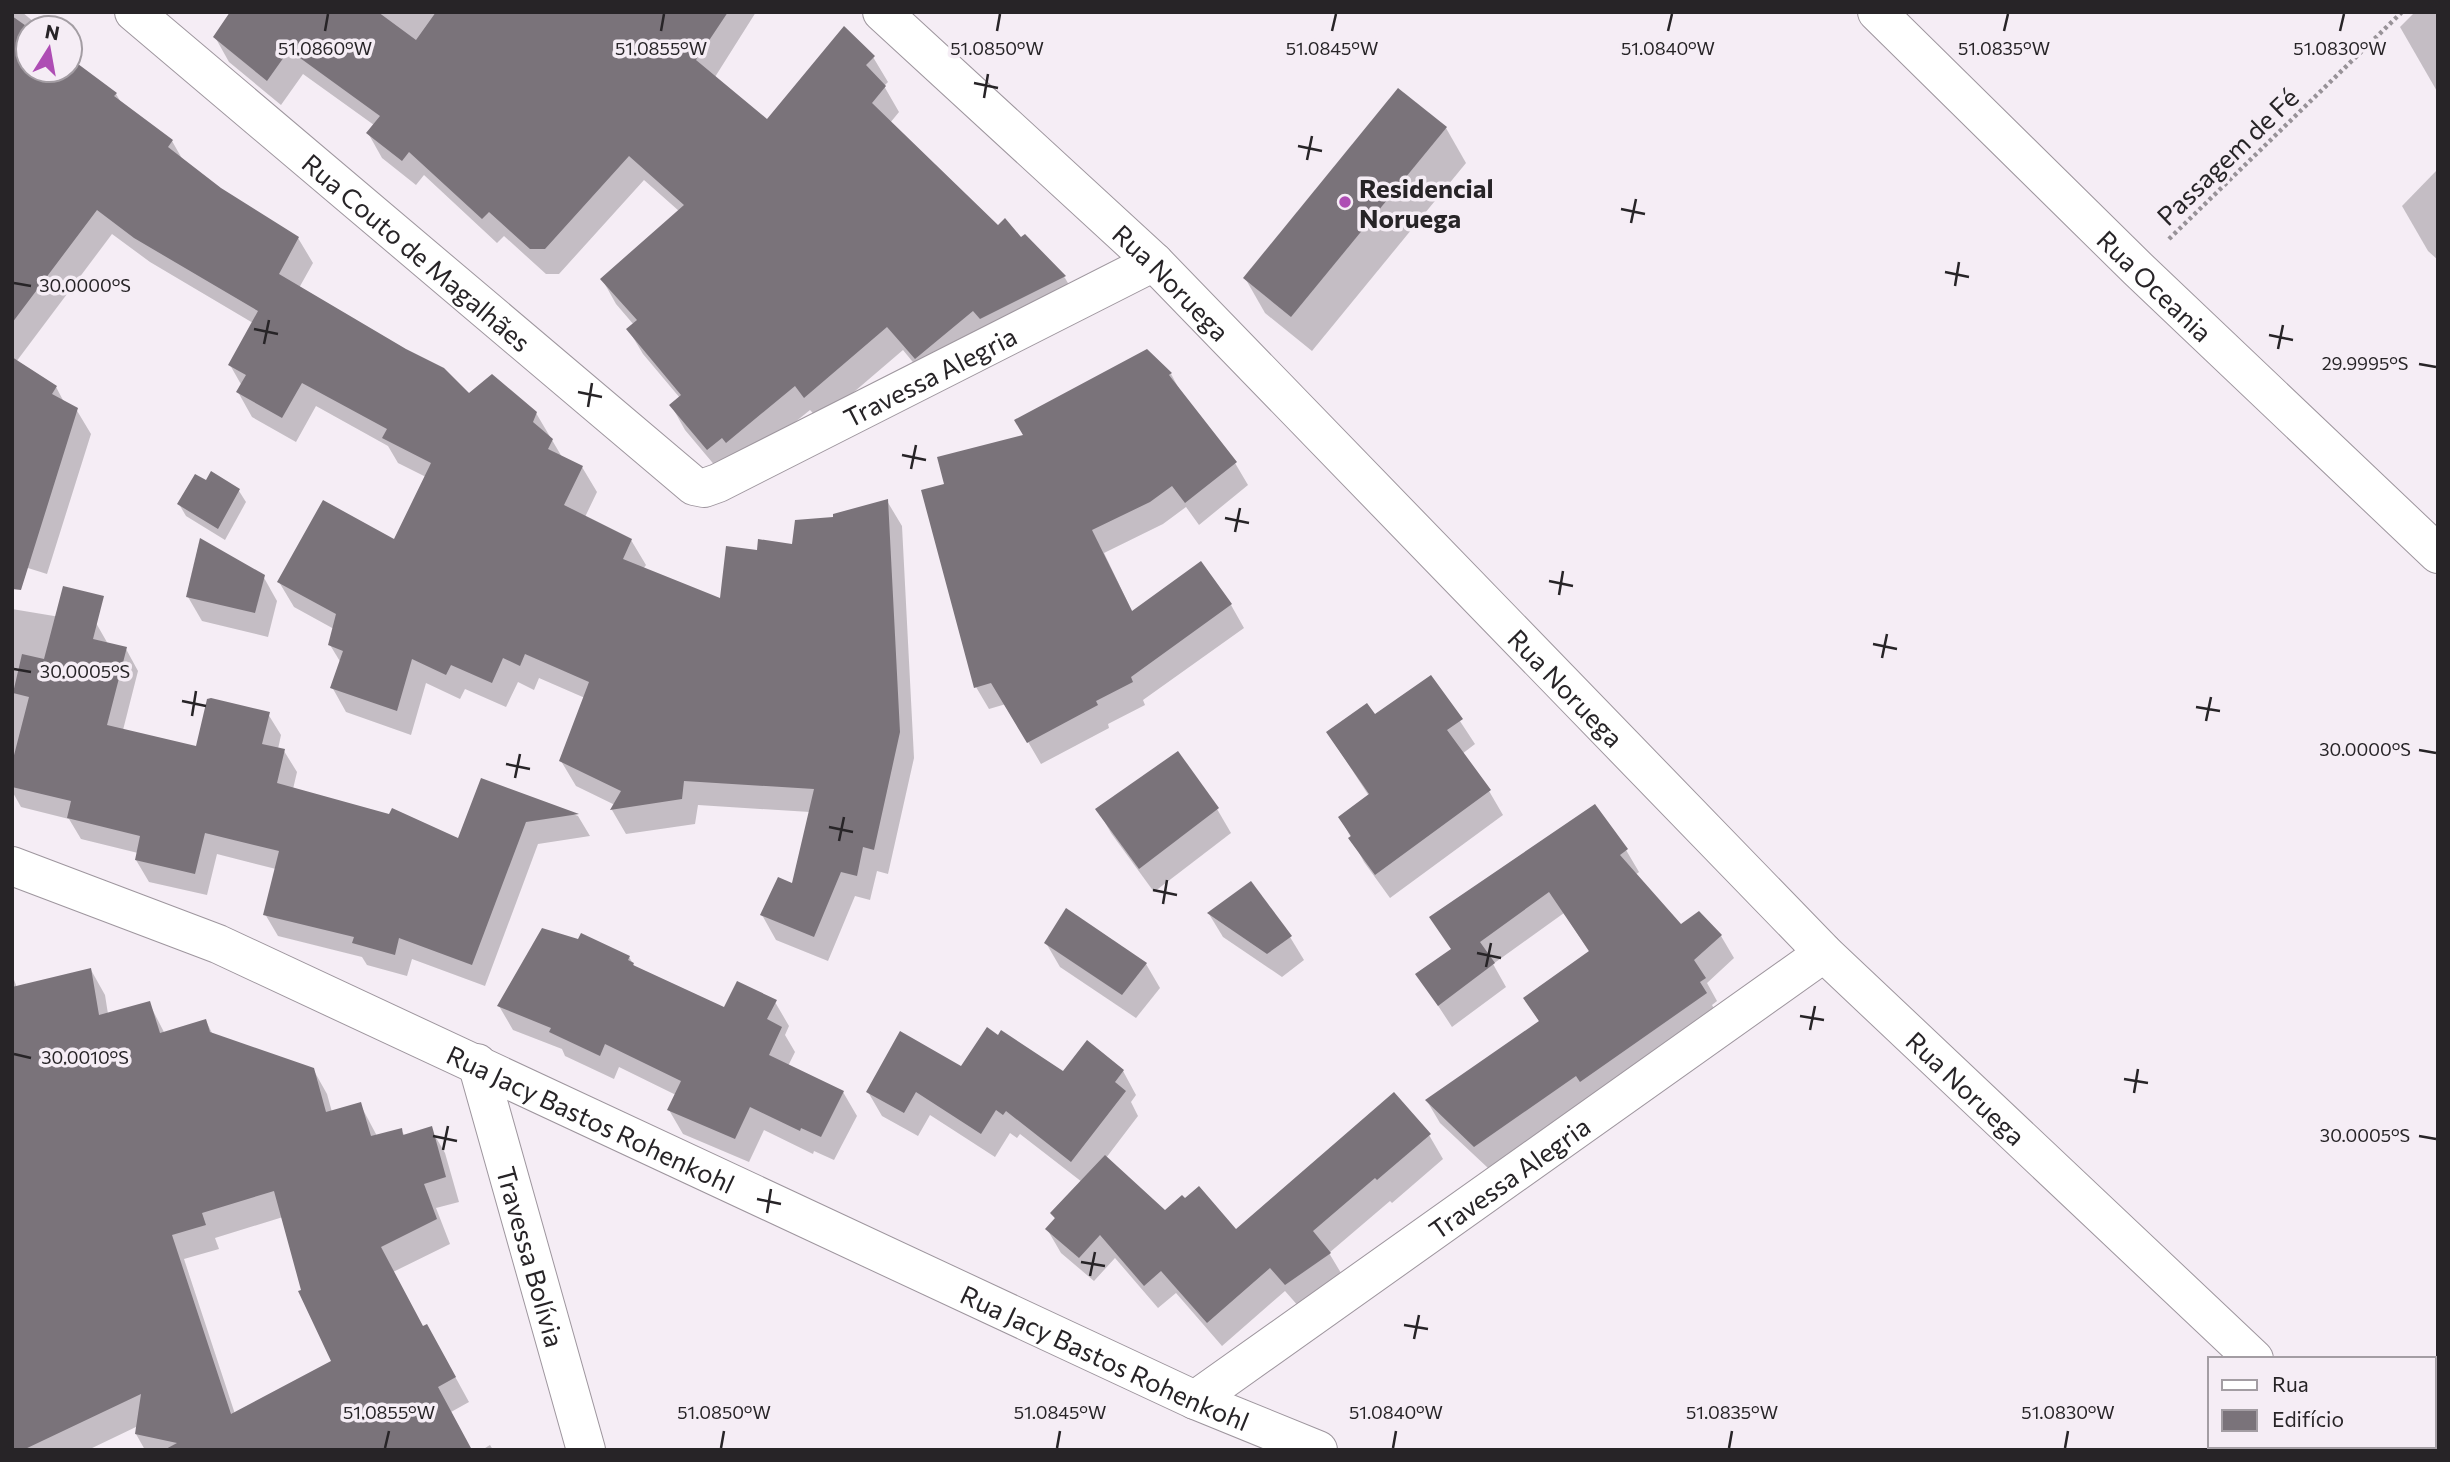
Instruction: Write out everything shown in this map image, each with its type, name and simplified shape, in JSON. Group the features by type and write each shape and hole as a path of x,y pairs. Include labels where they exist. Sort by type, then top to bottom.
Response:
{"street":[{"name":"Rua Couto de Magalhães","path":"134,12 694,486 704,488"},
{"name":"Rua Noruega","path":"882,12 1154,262 1824,953 2252,1357"},
{"name":"Rua Oceania","path":"1877,12 2138,269 2438,554"},
{"name":"Travessa Alegria","path":"704,488 1154,262"},
{"name":"Rua Jacy Bastos Rohenkohl","path":"12,866 218,944 1195,1400 1318,1450"},
{"name":"Travessa Alegria","path":"1195,1400 1824,953"},
{"name":"Travessa Bolívia","path":"477,1063 586,1450"}],"path":[{"name":"Passagem de Fé","path":"2138,269 2402,12"}],"building":[{"path":"230,12 378,12 416,40 436,12 728,12 696,60 767,119 844,26 875,56 866,65 886,86 872,103 998,225 1005,218 1021,237 1025,234 1066,276 980,319 973,311 915,359 887,327 804,398 795,386 726,443 722,438 707,450 669,405 681,395 626,329 637,320 600,279 684,205 629,156 545,249 530,249 489,212 482,219 409,152 402,161 366,133 380,116 289,50 267,81 213,37"},
{"path":"12,16 14,84 84,84 84,68 117,93 114,96 173,140 168,147 221,188 299,237 279,274 406,349 444,368 469,393 492,374 537,412 533,422 553,439 548,449 583,466 564,505 632,539 623,559 720,598 726,546 757,550 758,539 792,544 795,520 833,517 833,514 888,499 900,732 874,850 863,847 857,876 841,872 814,937 760,915 778,877 792,883 814,789 684,781 682,799 610,810 621,791 559,761 589,682 525,654 520,666 503,658 492,683 451,665 446,675 412,659 397,711 330,688 343,651 328,645 336,614 277,582 323,500 394,539 431,463 382,438 387,429 302,383 282,418 236,392 246,375 228,365 258,311 134,238 97,210 12,323"},
{"name":"Residencial Noruega","path":"1398,88 1447,127 1291,317 1243,278"},
{"path":"1147,349 1172,373 1169,375 1237,462 1185,503 1172,486 1150,502 1092,530 1132,611 1201,561 1232,604 1131,677 1133,682 1096,701 1098,705 1027,743 991,683 974,688 921,490 944,484 937,457 1023,435 1014,420"},
{"path":"12,357 57,386 52,394 78,408 21,590 12,589"},
{"path":"211,471 240,489 218,529 177,504 195,474 206,480"},
{"path":"200,538 265,575 255,613 186,597"},
{"path":"63,586 104,596 93,639 127,647 107,725 196,746 207,699 270,712 262,744 285,749 277,783 389,814 392,808 458,838 481,778 579,814 526,822 472,965 399,938 395,955 352,943 354,937 263,915 279,851 205,833 195,874 135,860 140,836 67,818 71,801 12,787 12,763 29,697 13,693 22,654 44,659"},
{"path":"1431,675 1463,719 1447,730 1491,790 1375,875 1348,838 1351,836 1338,817 1369,794 1326,732 1367,703 1375,714"},
{"path":"1178,751 1219,808 1139,869 1095,809"},
{"path":"1595,804 1628,849 1620,855 1681,924 1699,911 1722,935 1694,960 1706,978 1700,982 1707,993 1580,1082 1576,1076 1474,1147 1425,1100 1539,1021 1523,998 1589,951 1549,892 1480,942 1495,963 1438,1006 1415,974 1451,949 1429,917"},
{"path":"1251,881 1292,936 1267,954 1207,913"},
{"path":"1066,908 1147,963 1122,995 1044,943"},
{"path":"542,928 578,939 581,933 630,956 628,960 634,963 633,965 724,1007 737,981 777,1000 767,1019 782,1027 769,1055 844,1091 821,1137 801,1128 800,1131 750,1107 735,1139 667,1110 681,1081 605,1044 600,1056 549,1032 551,1028 497,1006"},
{"path":"91,968 99,1015 150,1001 160,1033 206,1019 210,1032 314,1068 326,1112 361,1102 371,1136 402,1128 403,1135 432,1126 446,1177 424,1184 437,1219 381,1247 423,1326 427,1324 456,1377 438,1387 472,1450 164,1450 177,1443 135,1434 141,1394 23,1450 12,1450 12,987","holes":["274,1191 301,1290 298,1291 331,1361 231,1414 172,1235 206,1225 202,1213"]},
{"path":"987,1027 998,1035 1001,1030 1063,1071 1087,1040 1124,1070 1115,1082 1126,1091 1071,1162 1006,1111 1003,1115 996,1110 981,1134 916,1092 904,1113 866,1092 900,1031 961,1066"},
{"path":"1394,1092 1431,1134 1313,1231 1331,1253 1285,1285 1270,1268 1207,1323 1161,1271 1144,1286 1100,1235 1079,1258 1045,1229 1055,1218 1050,1213 1105,1155 1165,1210 1182,1195 1185,1198 1199,1186 1236,1229"}],"place":[{"name":"Residencial Noruega","path":"1345,202"}]}
